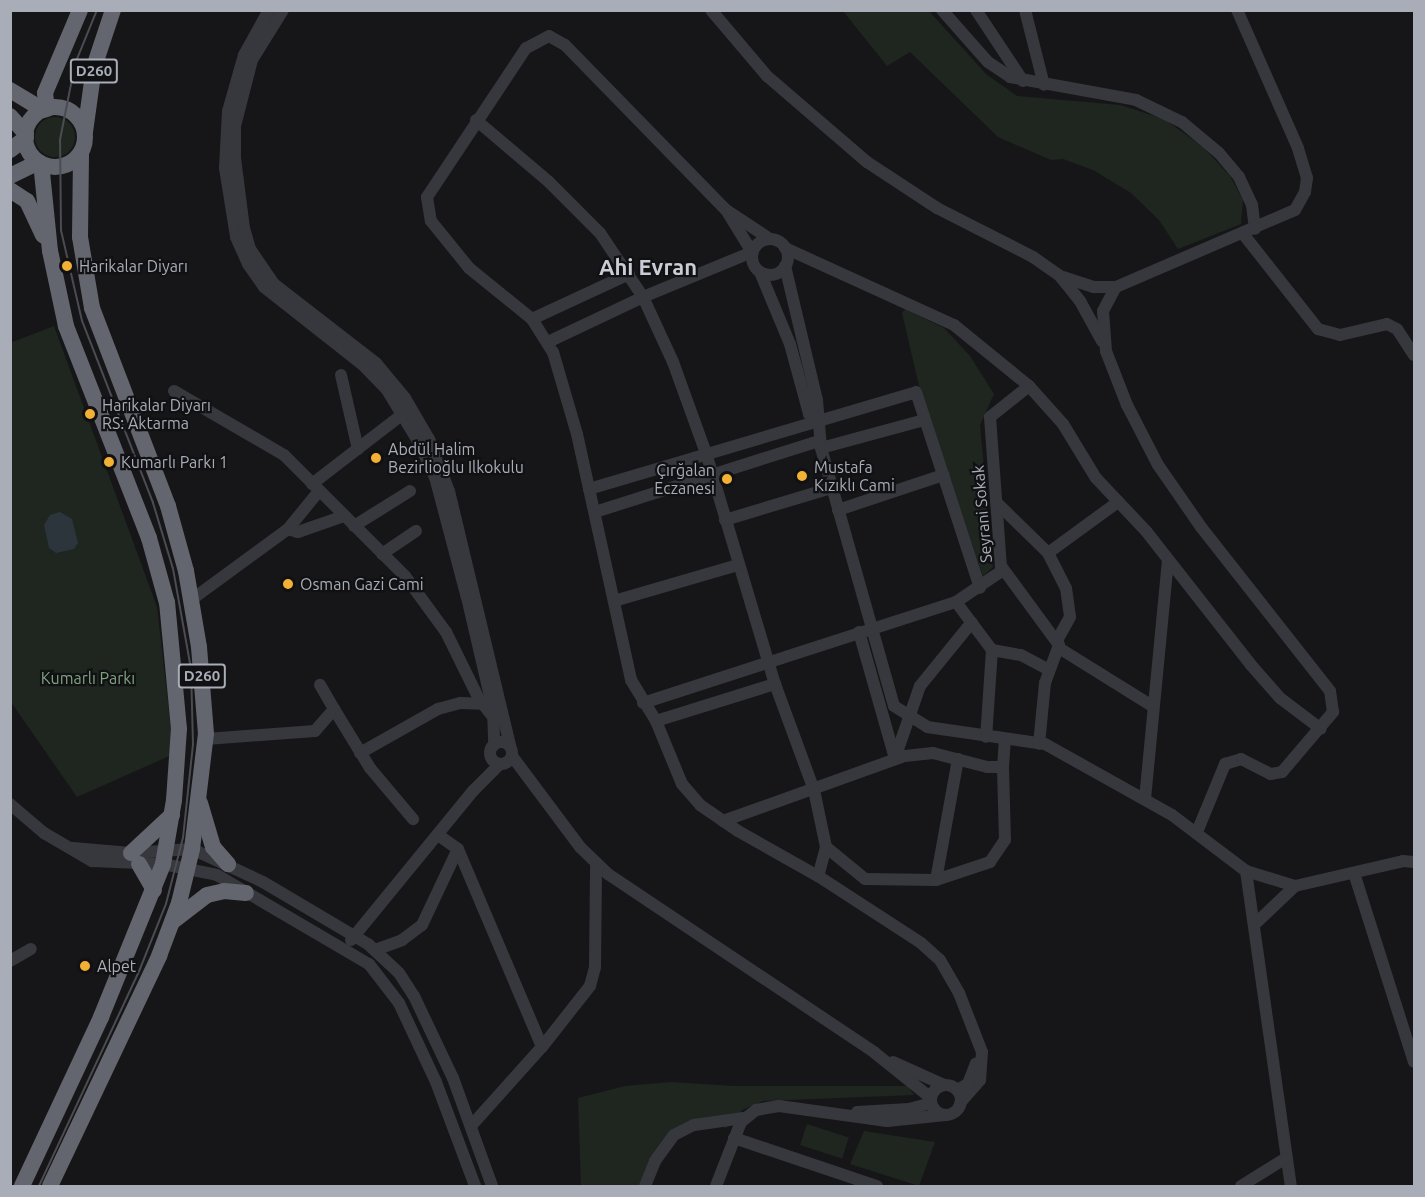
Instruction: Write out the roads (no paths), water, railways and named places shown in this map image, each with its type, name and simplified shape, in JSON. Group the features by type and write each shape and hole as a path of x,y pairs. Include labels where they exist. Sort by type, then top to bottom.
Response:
{"highway":[{"name":"D260","path":"45,110 45,93 80,10"},
{"name":"D260","path":"85,133 94,67 113,10"},
{"path":"10,90 45,110 73,113 85,133 81,153 64,166 40,163 10,176"},
{"path":"10,150 26,136 30,122 45,110"},
{"path":"10,116 26,136 30,153 40,163"},
{"name":"D260","path":"50,1186 172,922 192,849 206,740 200,647 168,506 92,308 80,237 81,153"},
{"name":"D260","path":"22,1186 101,1017 154,890 164,859 172,814 179,729 166,603 149,538 66,326 50,251 40,163"},
{"path":"10,190 27,201 50,251"},
{"path":"199,797 213,847 228,864"},
{"path":"154,890 135,859 172,814"},
{"path":"172,922 207,895 224,891 246,893"}],"street":[{"path":"269,10 244,56 228,111 225,168 236,237 248,264 264,287 338,342 396,395 403,414 435,477 494,719 492,750 473,791"},
{"path":"283,10 252,60 235,126 235,158 244,228 250,249 274,284 360,347 429,439 447,484 500,692 511,751"},
{"path":"711,10 761,70 867,162 937,208 1033,257 1059,275 1083,284 1116,287 1250,232 1295,210 1307,183 1283,109 1237,10"},
{"path":"942,10 988,62 1023,81 1136,100 1182,122 1211,145 1239,177 1252,205 1250,232 1318,329 1340,335 1387,324 1397,329 1414,355"},
{"path":"976,10 1023,81"},
{"path":"1025,10 1044,85"},
{"path":"645,1186 656,1161 674,1135 694,1125 744,1118 756,1110 779,1106 887,1121 955,1111 972,1092 981,1073 982,1052 949,973 934,954 818,876 723,821 700,805 682,784 656,721 631,680 571,409 548,342 532,319 469,268 427,212 428,192 529,44 543,37 554,37 726,210 785,248 954,326 1029,386 1063,424 1096,478 1168,561 1251,665 1280,698 1321,729"},
{"path":"476,120 572,204 610,245 643,297 684,389 706,453 775,684 814,790 826,847 818,876"},
{"path":"726,210 752,252 753,263 760,272 790,344 809,414 816,419"},
{"path":"548,342 643,297 752,252 759,243 770,239"},
{"path":"785,248 785,266 817,400 816,419 820,444 838,510 895,758"},
{"path":"760,272 771,275 785,266"},
{"path":"532,319 629,274"},
{"path":"1059,275 1088,313 1136,424 1172,488 1330,691 1333,712 1286,770 1278,774 1270,774 1241,759 1225,764 1197,832"},
{"path":"1106,351 1103,311 1116,287"},
{"path":"340,375 358,449"},
{"name":"Seyrani Sokak","path":"1029,386 990,417 1003,570 1058,644"},
{"path":"174,391 284,455 382,554 437,617 483,704 494,719"},
{"path":"590,489 816,419 916,392 980,588"},
{"path":"191,600 288,530 316,487 358,449 403,414"},
{"path":"595,512 711,475 820,444 924,420"},
{"path":"838,510 943,475"},
{"path":"725,520 831,488"},
{"path":"354,526 410,491"},
{"path":"996,501 1048,553 1070,606 1070,617 1049,670 1039,744"},
{"path":"1048,553 1118,502"},
{"path":"288,530 298,532 344,516"},
{"path":"382,554 416,531"},
{"path":"1145,799 1152,705 1168,561"},
{"path":"614,601 738,565"},
{"path":"644,704 956,602 980,588 1003,570"},
{"path":"956,602 992,650 986,737"},
{"path":"895,758 911,720 920,686 972,622"},
{"path":"865,630 894,706 911,720 927,727 1039,744 1145,799 1197,832 1246,871 1294,886 1403,861 1414,862"},
{"path":"1058,644 1152,705"},
{"path":"992,650 1021,655 1049,670"},
{"path":"656,721 775,684"},
{"path":"320,686 360,753 413,819"},
{"path":"360,753 438,709 460,704 483,704"},
{"path":"206,740 310,734 325,724 333,709"},
{"path":"826,847 865,879 936,880 990,862 1001,850 1006,831 1003,767 1005,740"},
{"path":"492,750 504,742 555,816 596,863 636,894 875,1053 931,1100 936,1111 946,1114"},
{"path":"492,750 500,764"},
{"path":"344,947 357,935 473,791 511,751"},
{"path":"723,821 814,790 895,758 924,753 1003,767"},
{"path":"936,880 958,759"},
{"path":"10,804 44,833 73,848 135,859 164,859 217,875 344,947 377,972 399,1003 436,1082 475,1186"},
{"path":"438,835 458,849 542,1047"},
{"path":"164,859 192,849 228,864 357,935 375,950 414,996 471,1126 492,1186"},
{"path":"375,950 402,940 422,925 458,849"},
{"path":"471,1126 542,1047 592,980 596,863"},
{"path":"1246,871 1291,1186"},
{"path":"1353,873 1414,1062"},
{"path":"1255,924 1294,886"},
{"path":"10,961 31,949"},
{"path":"875,1053 957,1090 968,1084 973,1074 975,1032"},
{"path":"832,1113 909,1109 931,1100 936,1089 944,1085"},
{"path":"957,1090 960,1103"},
{"path":"716,1186 744,1118"},
{"path":"734,1138 877,1186"},
{"path":"1241,1186 1287,1158"}],"tram line":[{"path":"39,1186 140,969 166,904 183,838 193,745 191,669 173,569 153,503 82,321 61,231 60,140 75,64 97,10"}],"place":[{"name":"Harikalar Diyarı","path":"67,266"},
{"name":"Harikalar Diyarı RS: Aktarma","path":"90,414"},
{"name":"Abdül Halim Bezirlioğlu Ilkokulu","path":"376,458"},
{"name":"Kumarlı Parkı 1","path":"109,462"},
{"name":"Mustafa Kızıklı Cami","path":"802,476"},
{"name":"Çırğalan Eczanesi","path":"727,479"},
{"name":"Osman Gazi Cami","path":"288,584"},
{"name":"Alpet","path":"85,966"}],"district":[{"name":"Ahi Evran","path":"648,267"}],"park label":[{"name":"Kumarlı Parkı","path":"88,678"}]}
